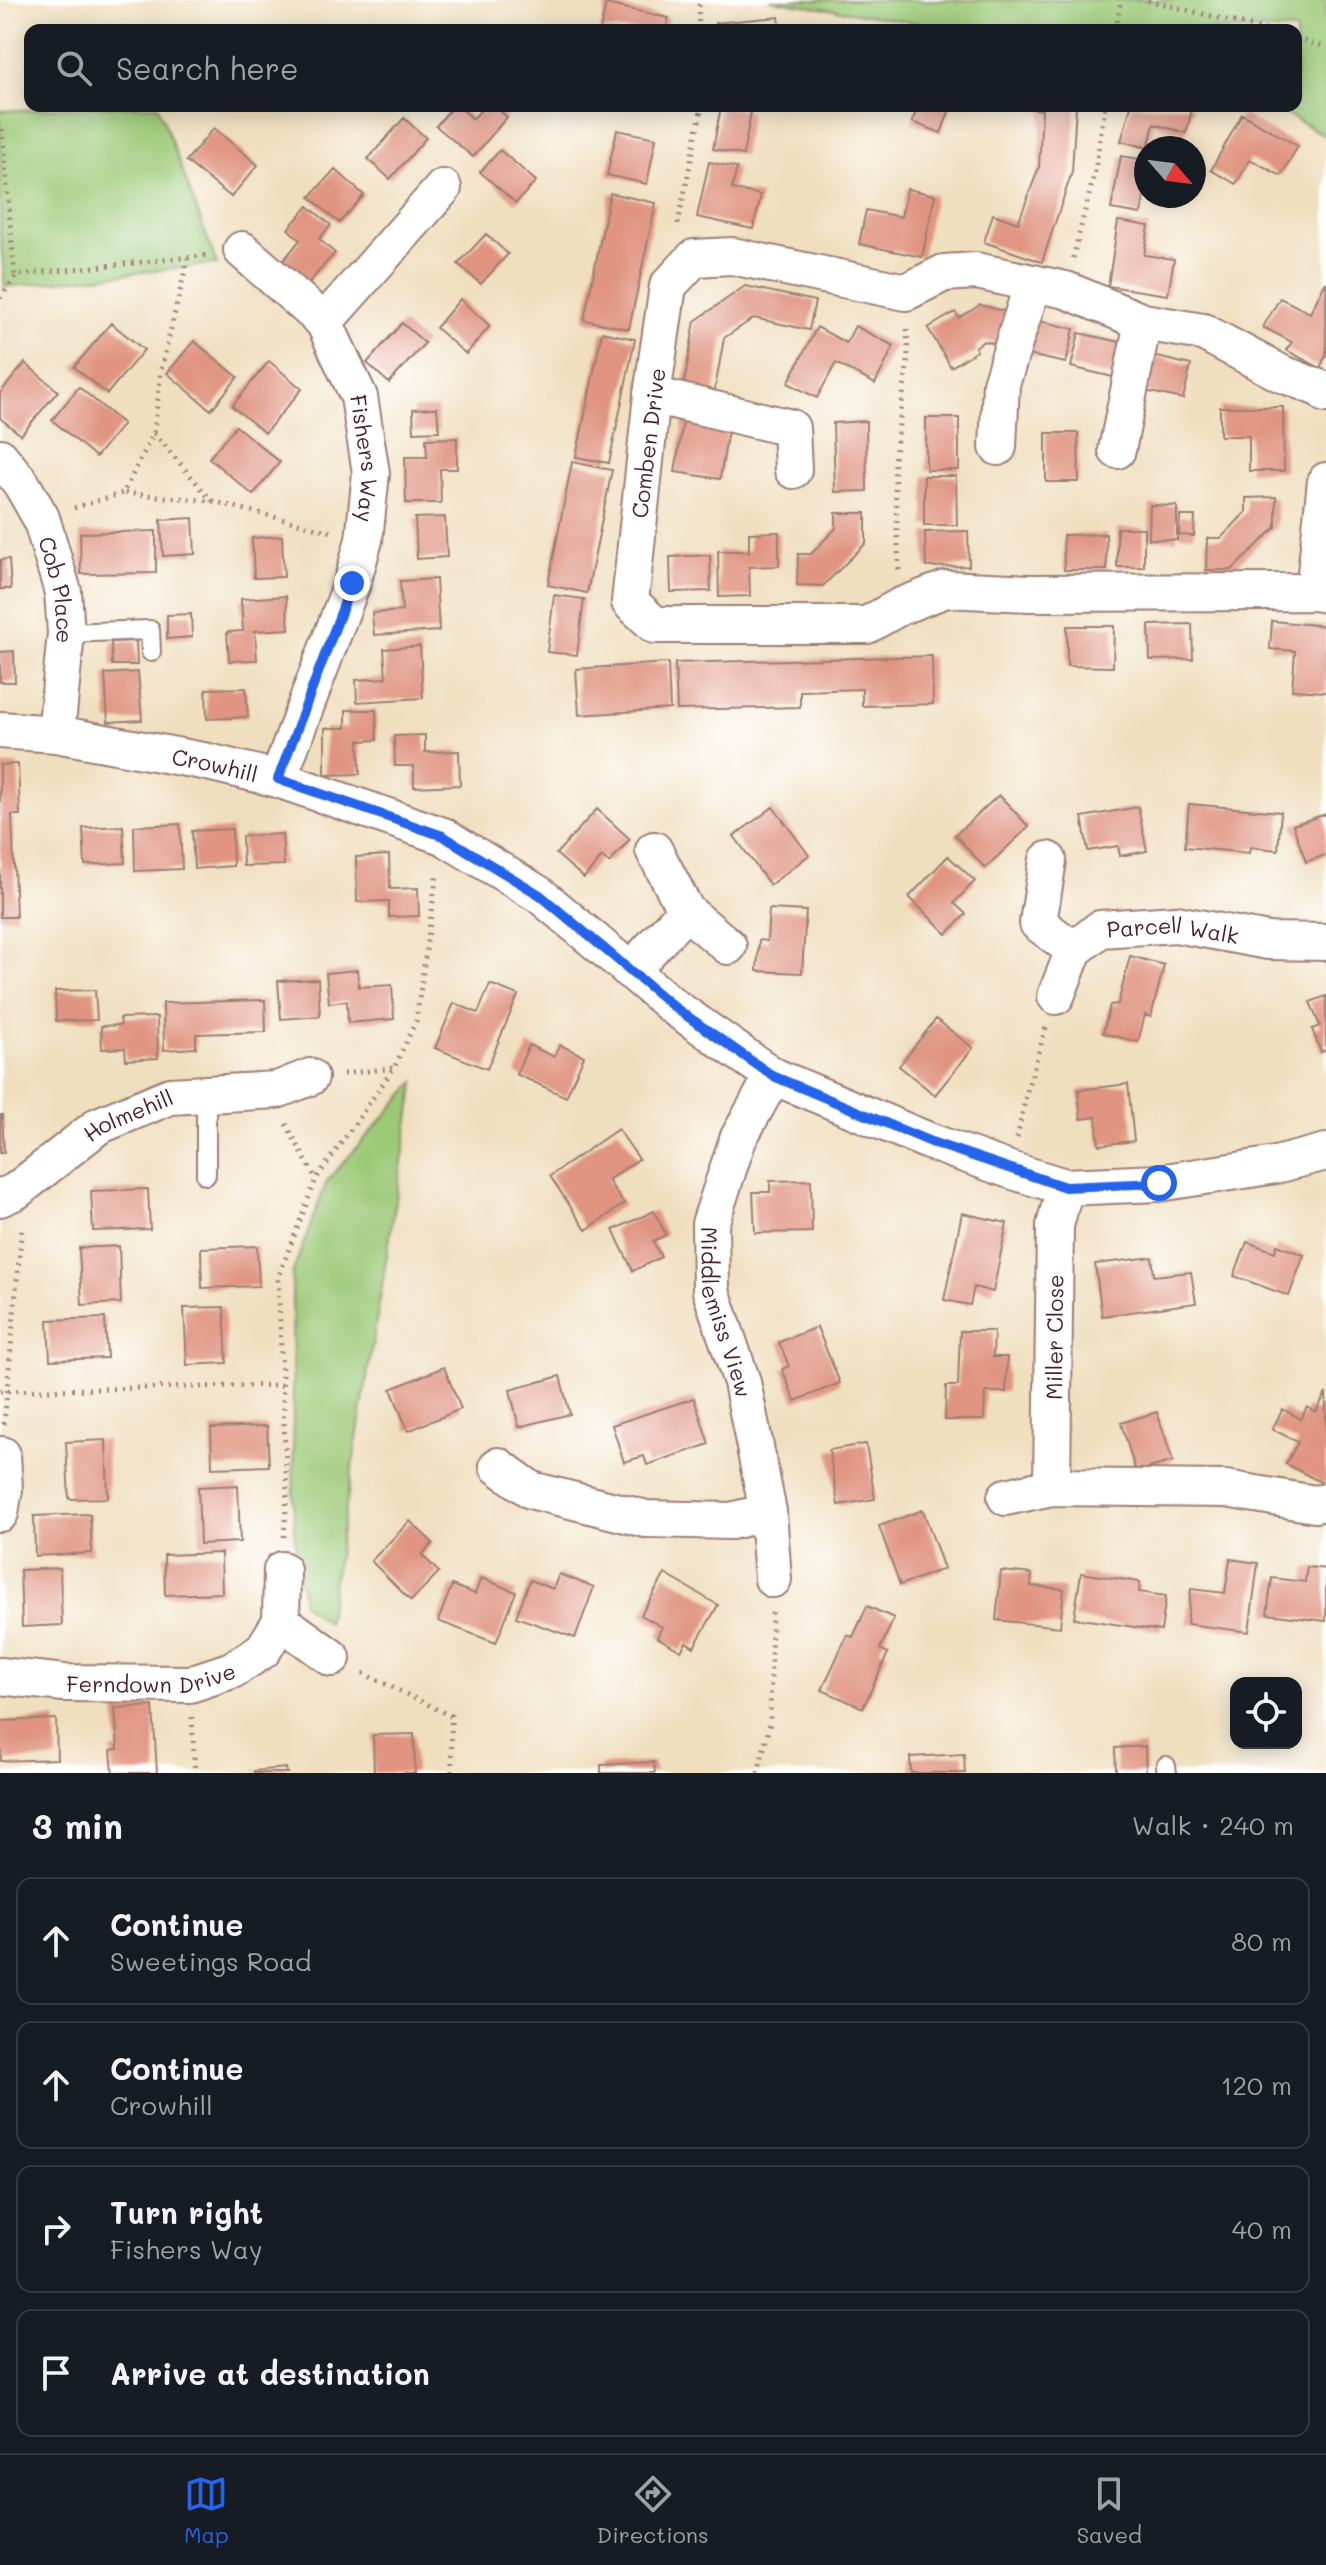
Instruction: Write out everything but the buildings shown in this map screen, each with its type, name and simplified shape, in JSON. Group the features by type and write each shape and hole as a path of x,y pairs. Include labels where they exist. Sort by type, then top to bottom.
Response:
{"street":[{"path":"324,322 443,188"},
{"name":"Fishers Way","path":"242,250 324,322 359,397 371,473 364,540 352,583 278,779"},
{"name":"Comben Drive","path":"906,292 732,256 694,258 668,286 652,395 630,602 655,625 867,625 901,606 946,589 1030,593 1320,593 1326,481"},
{"path":"906,292 944,273 976,271 1049,287 1143,322 1203,332 1280,373 1325,390"},
{"path":"998,447 1001,384 1049,287"},
{"path":"1117,450 1143,322"},
{"path":"652,395 791,428 793,470"},
{"name":"Cob Place","path":"0,457 21,483 41,518 63,592 66,633 56,734"},
{"name":"Crowhill","path":"0,730 56,734 208,762 278,779 443,836 540,895 674,1007 773,1076 931,1142 1010,1170 1065,1187 1159,1183 1276,1165 1326,1152"},
{"path":"654,850 686,911 728,946"},
{"path":"1048,860 1038,923 1074,950"},
{"path":"630,971 686,911"},
{"name":"Parcell Walk","path":"1056,996 1074,950 1100,929 1176,924 1268,941 1326,942"},
{"name":"Middlemiss View","path":"773,1076 738,1139 710,1224 711,1291 742,1382 768,1512 773,1579"},
{"name":"Holmehill","path":"8,1194 98,1126 170,1096 206,1094 280,1105 310,1077"},
{"name":"Miller Close","path":"1052,1487 1055,1226 1065,1187"},
{"path":"0,1513 4,1489 2,1455"},
{"path":"498,1466 524,1503 646,1519 731,1521 768,1512"},
{"path":"1006,1497 1052,1487 1226,1489 1315,1504 1326,1502"},
{"path":"282,1570 281,1621 332,1658"},
{"name":"Ferndown Drive","path":"0,1676 64,1683 190,1684 232,1670 263,1650 281,1621"}],"lane":[{"path":"66,633 150,630 151,652"},
{"path":"206,1094 206,1175"}],"path":[{"path":"699,24 698,7 702,0"},
{"path":"1117,24 1121,0"},
{"path":"1148,0 1242,24"},
{"path":"1302,41 1326,47"},
{"path":"678,224 701,112"},
{"path":"1049,287 1095,171 1104,112"},
{"path":"0,298 17,275 2,129"},
{"path":"17,275 242,250"},
{"path":"123,493 154,433 161,370 188,258"},
{"path":"901,606 894,461 908,360 906,292"},
{"path":"154,433 212,501"},
{"path":"41,518 123,493 212,501 364,540"},
{"path":"282,1570 287,1495 278,1278 316,1179 394,1068 416,1021 443,836"},
{"path":"1010,1170 1027,1091 1056,996"},
{"path":"310,1077 394,1068"},
{"path":"280,1105 316,1179"},
{"path":"2,1455 3,1391 23,1212 8,1194"},
{"path":"3,1391 283,1385"},
{"path":"758,1773 770,1723 769,1624 775,1592 773,1579"},
{"path":"332,1658 451,1716 452,1773"},
{"path":"190,1684 195,1773"}],"green space":[{"path":"770,0 1326,0 1326,136 1282,112 1302,112 1302,24 924,24"},
{"path":"0,111 160,112 217,264 5,287 0,234"},
{"path":"415,1082 327,1623 303,1604 294,1531 292,1274 327,1181"}],"route":[{"path":"352,583 278,779 443,836 540,895 674,1007 773,1076 931,1142 1065,1187 1159,1183"}]}
